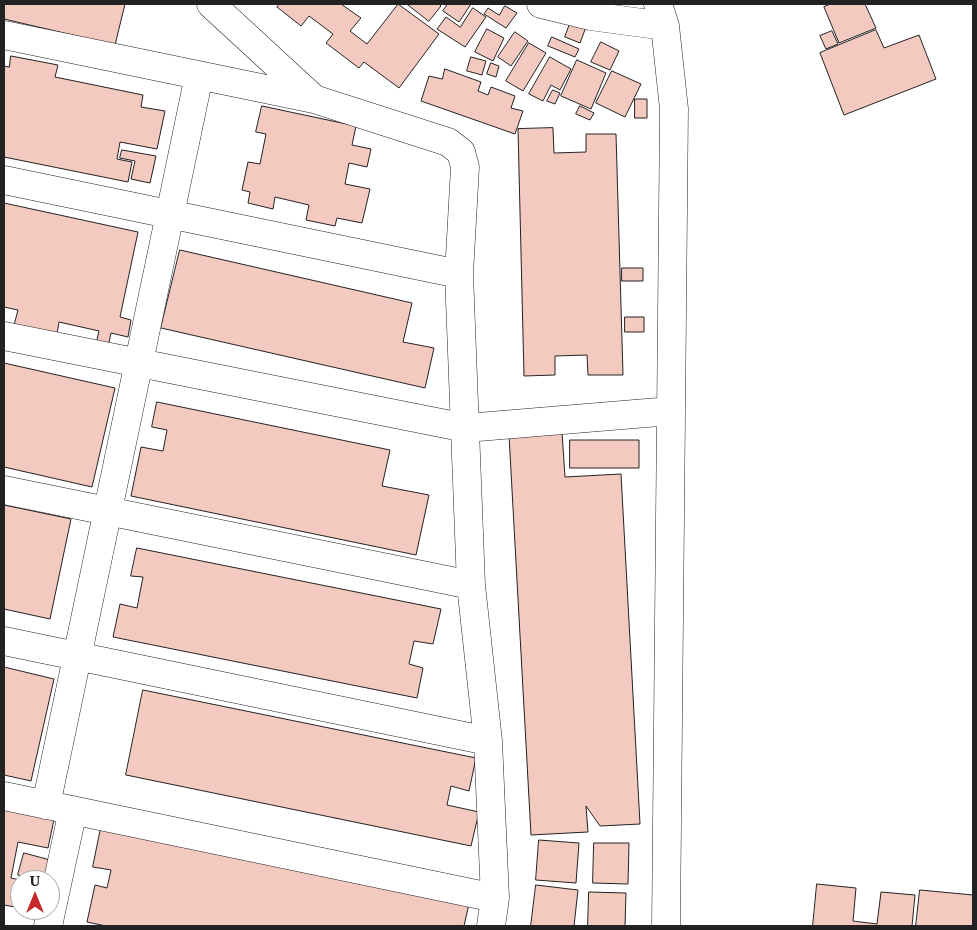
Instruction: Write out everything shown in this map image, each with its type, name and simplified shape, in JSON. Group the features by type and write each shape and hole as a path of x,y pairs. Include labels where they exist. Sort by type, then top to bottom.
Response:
{"street":[{"path":"211,4 314,99"},
{"path":"540,4 590,16 662,15 674,109 666,926"},
{"path":"4,35 314,99 448,142 461,152 465,167 459,274 471,585 488,741 495,898 490,926"},
{"path":"46,805 199,76"},
{"path":"4,180 459,274"},
{"path":"4,336 466,428 671,411"},
{"path":"4,490 471,585"},
{"path":"4,641 488,741"},
{"path":"4,796 495,898"},
{"path":"48,926 73,810"}],"building":[{"path":"4,4 125,4 115,45 4,19"},
{"path":"280,4 341,4 361,18 350,31 367,44 398,4 439,34 399,88 364,62 359,68 326,43 333,34 309,16 301,26 277,7"},
{"path":"407,4 439,4 441,6 429,21"},
{"path":"448,4 471,4 459,22 443,11"},
{"path":"831,4 865,4 876,28 839,43 824,7"},
{"path":"505,6 517,13 506,28 484,14 488,8 499,15"},
{"path":"473,8 486,17 465,47 437,29 446,17 460,27"},
{"path":"571,21 586,27 580,43 565,37"},
{"path":"487,29 504,38 493,61 475,52"},
{"path":"876,30 884,48 919,35 936,79 844,115 820,53"},
{"path":"832,31 838,44 826,49 820,36"},
{"path":"515,32 528,41 511,66 498,57"},
{"path":"552,37 579,49 575,57 548,46"},
{"path":"601,42 619,51 610,70 591,62"},
{"path":"529,43 546,53 523,91 506,81"},
{"path":"11,56 58,65 55,77 143,95 141,107 165,111 157,149 120,142 117,159 132,162 128,182 4,157 4,66 9,67"},
{"path":"471,57 486,61 482,75 467,71"},
{"path":"550,57 571,69 560,90 551,85 543,101 529,94"},
{"path":"577,60 606,73 591,109 561,96"},
{"path":"491,63 499,66 496,77 487,74"},
{"path":"445,69 481,82 478,91 488,95 491,87 515,96 511,108 523,111 515,134 421,101 429,76 442,79"},
{"path":"612,71 641,84 625,117 596,103"},
{"path":"553,90 560,93 555,104 547,101"},
{"path":"635,99 647,99 647,118 635,118"},
{"path":"262,106 356,126 352,145 371,149 367,167 349,163 345,184 370,189 362,223 337,218 335,226 306,220 309,205 275,197 273,209 248,203 250,192 242,190 248,162 260,164 266,134 256,132"},
{"path":"580,106 594,113 590,120 576,114"},
{"path":"553,128 554,153 586,152 586,134 616,134 623,375 588,375 587,355 555,356 555,375 524,376 518,129"},
{"path":"122,150 156,156 150,183 131,179 135,161 120,158"},
{"path":"4,203 138,232 120,317 131,320 128,337 111,333 108,347 96,344 99,331 59,322 57,334 14,325 18,310 4,307"},
{"path":"180,250 412,303 403,342 434,348 425,388 161,328"},
{"path":"622,268 643,268 643,281 622,281"},
{"path":"625,317 644,317 644,332 625,332"},
{"path":"4,363 115,388 92,487 4,467"},
{"path":"157,402 390,450 382,486 429,495 416,555 131,496 141,447 163,451 167,430 152,427"},
{"path":"562,432 565,477 621,474 640,824 600,826 586,806 588,832 531,835 509,435"},
{"path":"570,440 639,440 639,468 570,468"},
{"path":"4,505 71,519 50,619 4,609"},
{"path":"137,548 441,609 433,644 414,641 409,664 423,668 417,698 113,637 120,604 137,608 143,577 131,576"},
{"path":"4,667 54,679 31,781 4,775"},
{"path":"143,690 476,758 469,791 451,786 447,805 479,812 471,846 126,775"},
{"path":"4,799 56,810 48,848 18,842 13,870 10,870 10,906 4,905"},
{"path":"103,818 471,895 464,926 106,926 87,922 95,885 107,888 111,870 93,867"},
{"path":"539,840 579,843 576,883 536,880"},
{"path":"594,843 629,843 628,884 593,883"},
{"path":"24,853 54,861 52,870 19,870"},
{"path":"817,884 856,888 853,921 877,924 881,892 915,895 912,926 813,926"},
{"path":"536,885 578,890 574,926 531,926"},
{"path":"920,890 973,895 973,926 916,926"},
{"path":"589,892 626,893 625,926 588,926"}]}
